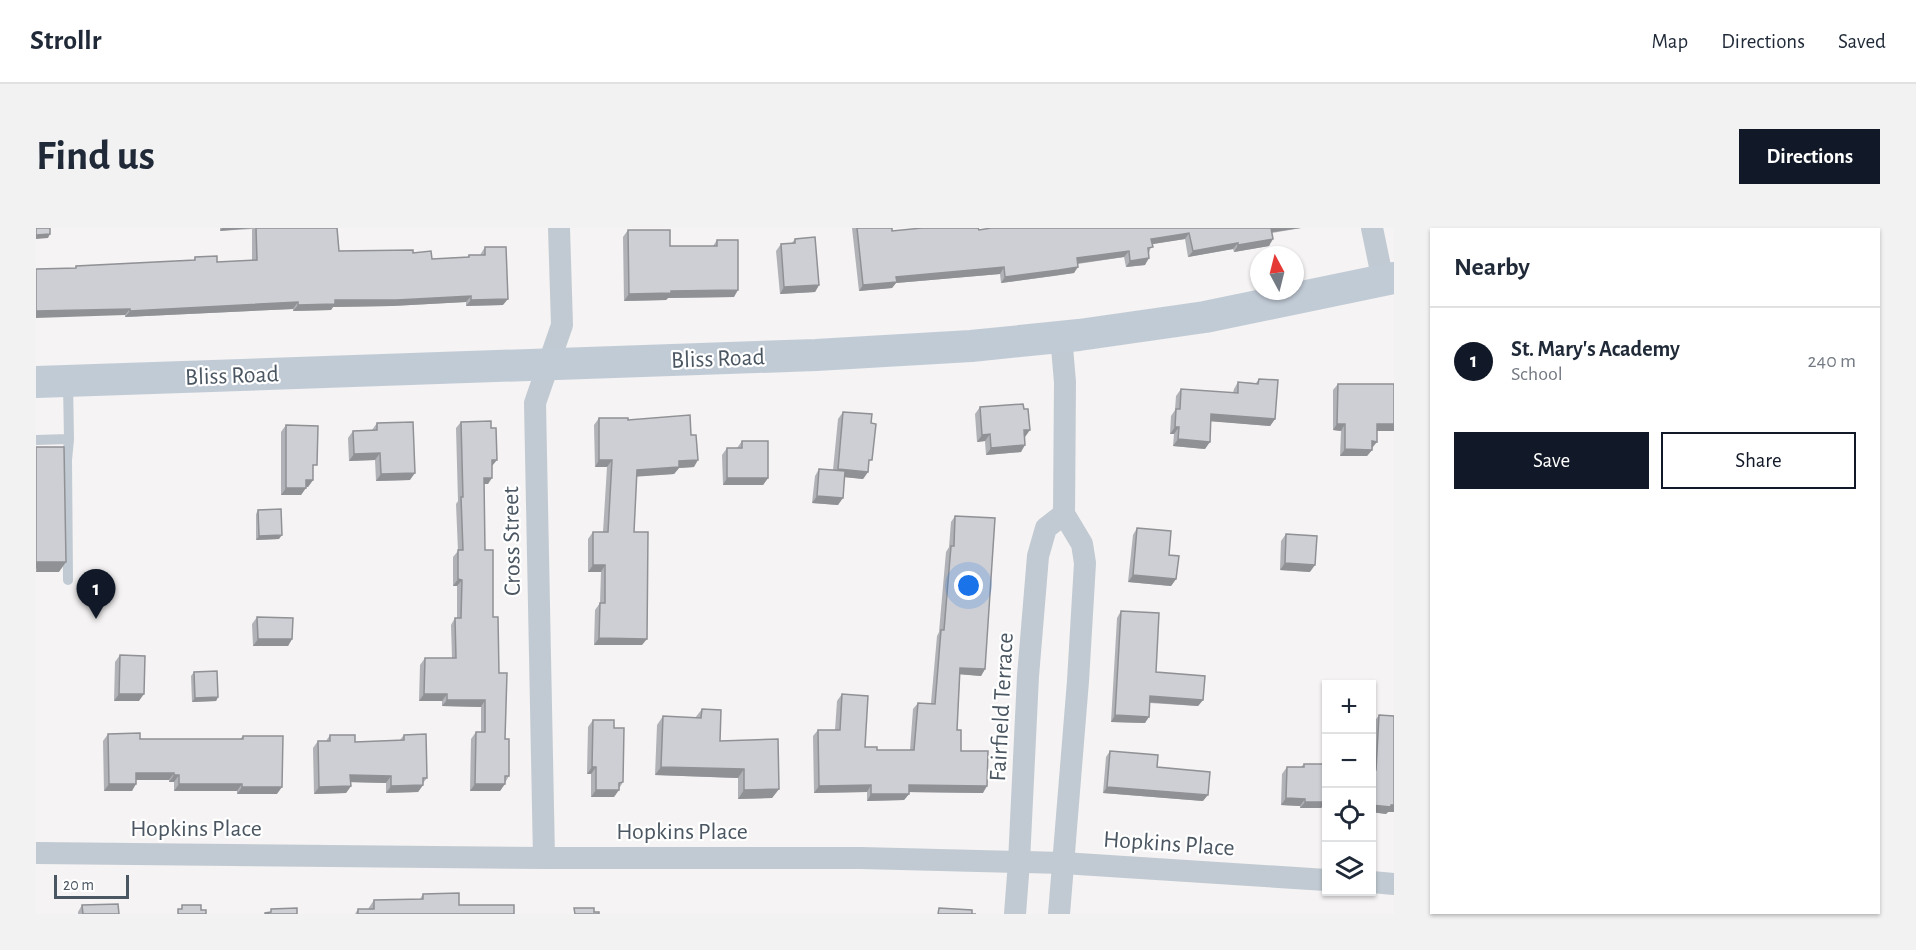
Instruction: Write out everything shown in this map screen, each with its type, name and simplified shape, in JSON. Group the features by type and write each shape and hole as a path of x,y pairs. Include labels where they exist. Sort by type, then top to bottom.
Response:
{"main road":[{"name":"Bliss Road","path":"36,382 919,350 1061,336 1205,317 1388,280"}],"street":[{"name":"Cross Street","path":"544,858 535,403 562,325 560,228"},
{"path":"1372,228 1388,280"},
{"path":"1059,914 1085,563 1082,544 1064,514 1065,382 1061,336"},
{"name":"Fairfield Terrace","path":"1015,914 1028,676 1038,556 1040,542 1046,528 1064,514"},
{"name":"Hopkins Place","path":"36,853 544,858 861,858 1063,863 1322,880"},
{"path":"1376,882 1394,884"}],"lane":[{"path":"68,381 68,580"},
{"path":"36,440 69,439"}],"building":[{"path":"36,228 50,228 50,234 36,235"},
{"path":"256,228 337,228 339,251 413,250 413,253 431,251 432,259 485,255 485,247 506,247 508,299 471,300 471,296 397,300 335,300 335,304 298,305 298,302 130,311 130,309 36,311 36,269 195,260 195,257 217,256 217,262 257,260"},
{"path":"857,228 892,228 892,231 922,228 978,228 979,230 991,228 1271,228 1273,239 1193,251 1189,233 1151,239 1153,247 1148,248 1149,258 1130,261 1129,251 1077,258 1078,267 1005,277 1004,267 896,277 897,282 863,285"},
{"path":"628,230 670,230 670,246 717,246 717,240 738,240 738,290 629,294"},
{"path":"815,237 819,285 784,287 781,244 795,243 795,239"},
{"path":"1259,379 1278,380 1275,419 1211,414 1210,442 1178,439 1179,427 1175,427 1176,409 1180,409 1181,389 1238,393 1238,382 1258,384"},
{"path":"1338,384 1394,384 1394,424 1377,424 1377,442 1372,441 1372,450 1345,449 1345,424 1337,424"},
{"path":"1023,404 1024,409 1028,409 1030,430 1024,430 1025,445 991,448 990,434 982,435 980,407"},
{"path":"843,412 872,414 871,423 876,424 872,460 869,460 868,472 838,469"},
{"path":"690,415 691,435 696,435 698,460 679,461 679,467 637,470 634,532 648,532 647,639 599,638 600,603 605,603 605,565 593,565 593,532 608,532 612,460 599,460 599,418 628,418 628,420"},
{"path":"491,421 491,428 496,428 497,460 492,460 492,478 484,478 485,550 493,550 493,617 498,617 499,673 507,673 505,739 509,739 509,776 505,776 505,784 475,784 476,732 485,732 485,700 447,700 447,694 424,694 425,658 456,658 455,618 461,618 462,580 458,579 458,550 463,550 461,422"},
{"path":"413,422 415,473 381,474 380,453 354,454 353,431 377,430 377,423"},
{"path":"286,425 318,426 317,465 313,465 313,480 306,480 306,488 286,488"},
{"path":"742,441 768,441 768,478 727,478 727,448 742,448"},
{"path":"36,447 64,447 66,562 37,562 36,569"},
{"path":"819,469 845,471 843,498 817,496"},
{"path":"281,509 282,535 259,536 258,510"},
{"path":"955,516 995,518 985,669 960,668 957,730 961,730 961,751 988,751 987,786 909,785 909,794 871,794 871,785 819,786 818,730 840,730 842,694 868,696 865,747 877,747 877,750 914,750 918,703 935,704 951,546 954,546"},
{"path":"1137,528 1171,531 1169,555 1179,556 1176,579 1133,575"},
{"path":"1286,534 1317,536 1315,565 1285,563"},
{"path":"1121,611 1159,613 1156,672 1205,676 1203,700 1150,696 1149,717 1115,715"},
{"path":"257,617 293,618 292,639 258,639"},
{"path":"120,655 145,656 144,694 119,694"},
{"path":"217,671 218,697 195,698 194,672"},
{"path":"702,709 721,710 720,741 778,739 779,789 744,790 744,769 661,767 663,716 701,718"},
{"path":"1379,715 1394,716 1394,805 1391,807 1376,806"},
{"path":"593,720 614,720 614,728 624,728 623,782 619,783 619,790 596,790 596,767 592,767"},
{"path":"140,733 140,739 243,739 243,736 283,736 282,787 242,787 242,784 179,784 179,775 174,775 174,773 136,773 136,784 109,784 108,734"},
{"path":"426,734 427,778 423,778 423,785 391,786 391,776 350,775 351,786 319,787 318,741 330,741 330,735 355,735 355,742 404,740 404,735"},
{"path":"1110,751 1158,755 1157,767 1210,772 1208,795 1107,787"},
{"path":"1304,764 1322,764 1322,802 1305,802 1305,799 1286,798 1287,767 1304,767"},
{"path":"459,893 459,905 514,905 514,914 358,914 358,909 374,909 374,900 423,899 423,894"},
{"path":"118,904 119,914 83,914 82,905"},
{"path":"182,905 201,905 201,910 206,910 206,914 178,914 178,909 182,909"},
{"path":"297,908 297,914 265,914 271,912 271,909"},
{"path":"574,908 594,908 594,912 599,912 599,914 575,914"},
{"path":"939,908 972,910 972,914 938,914"}],"place":[{"name":"St. Mary's Academy","path":"96,619"}]}
